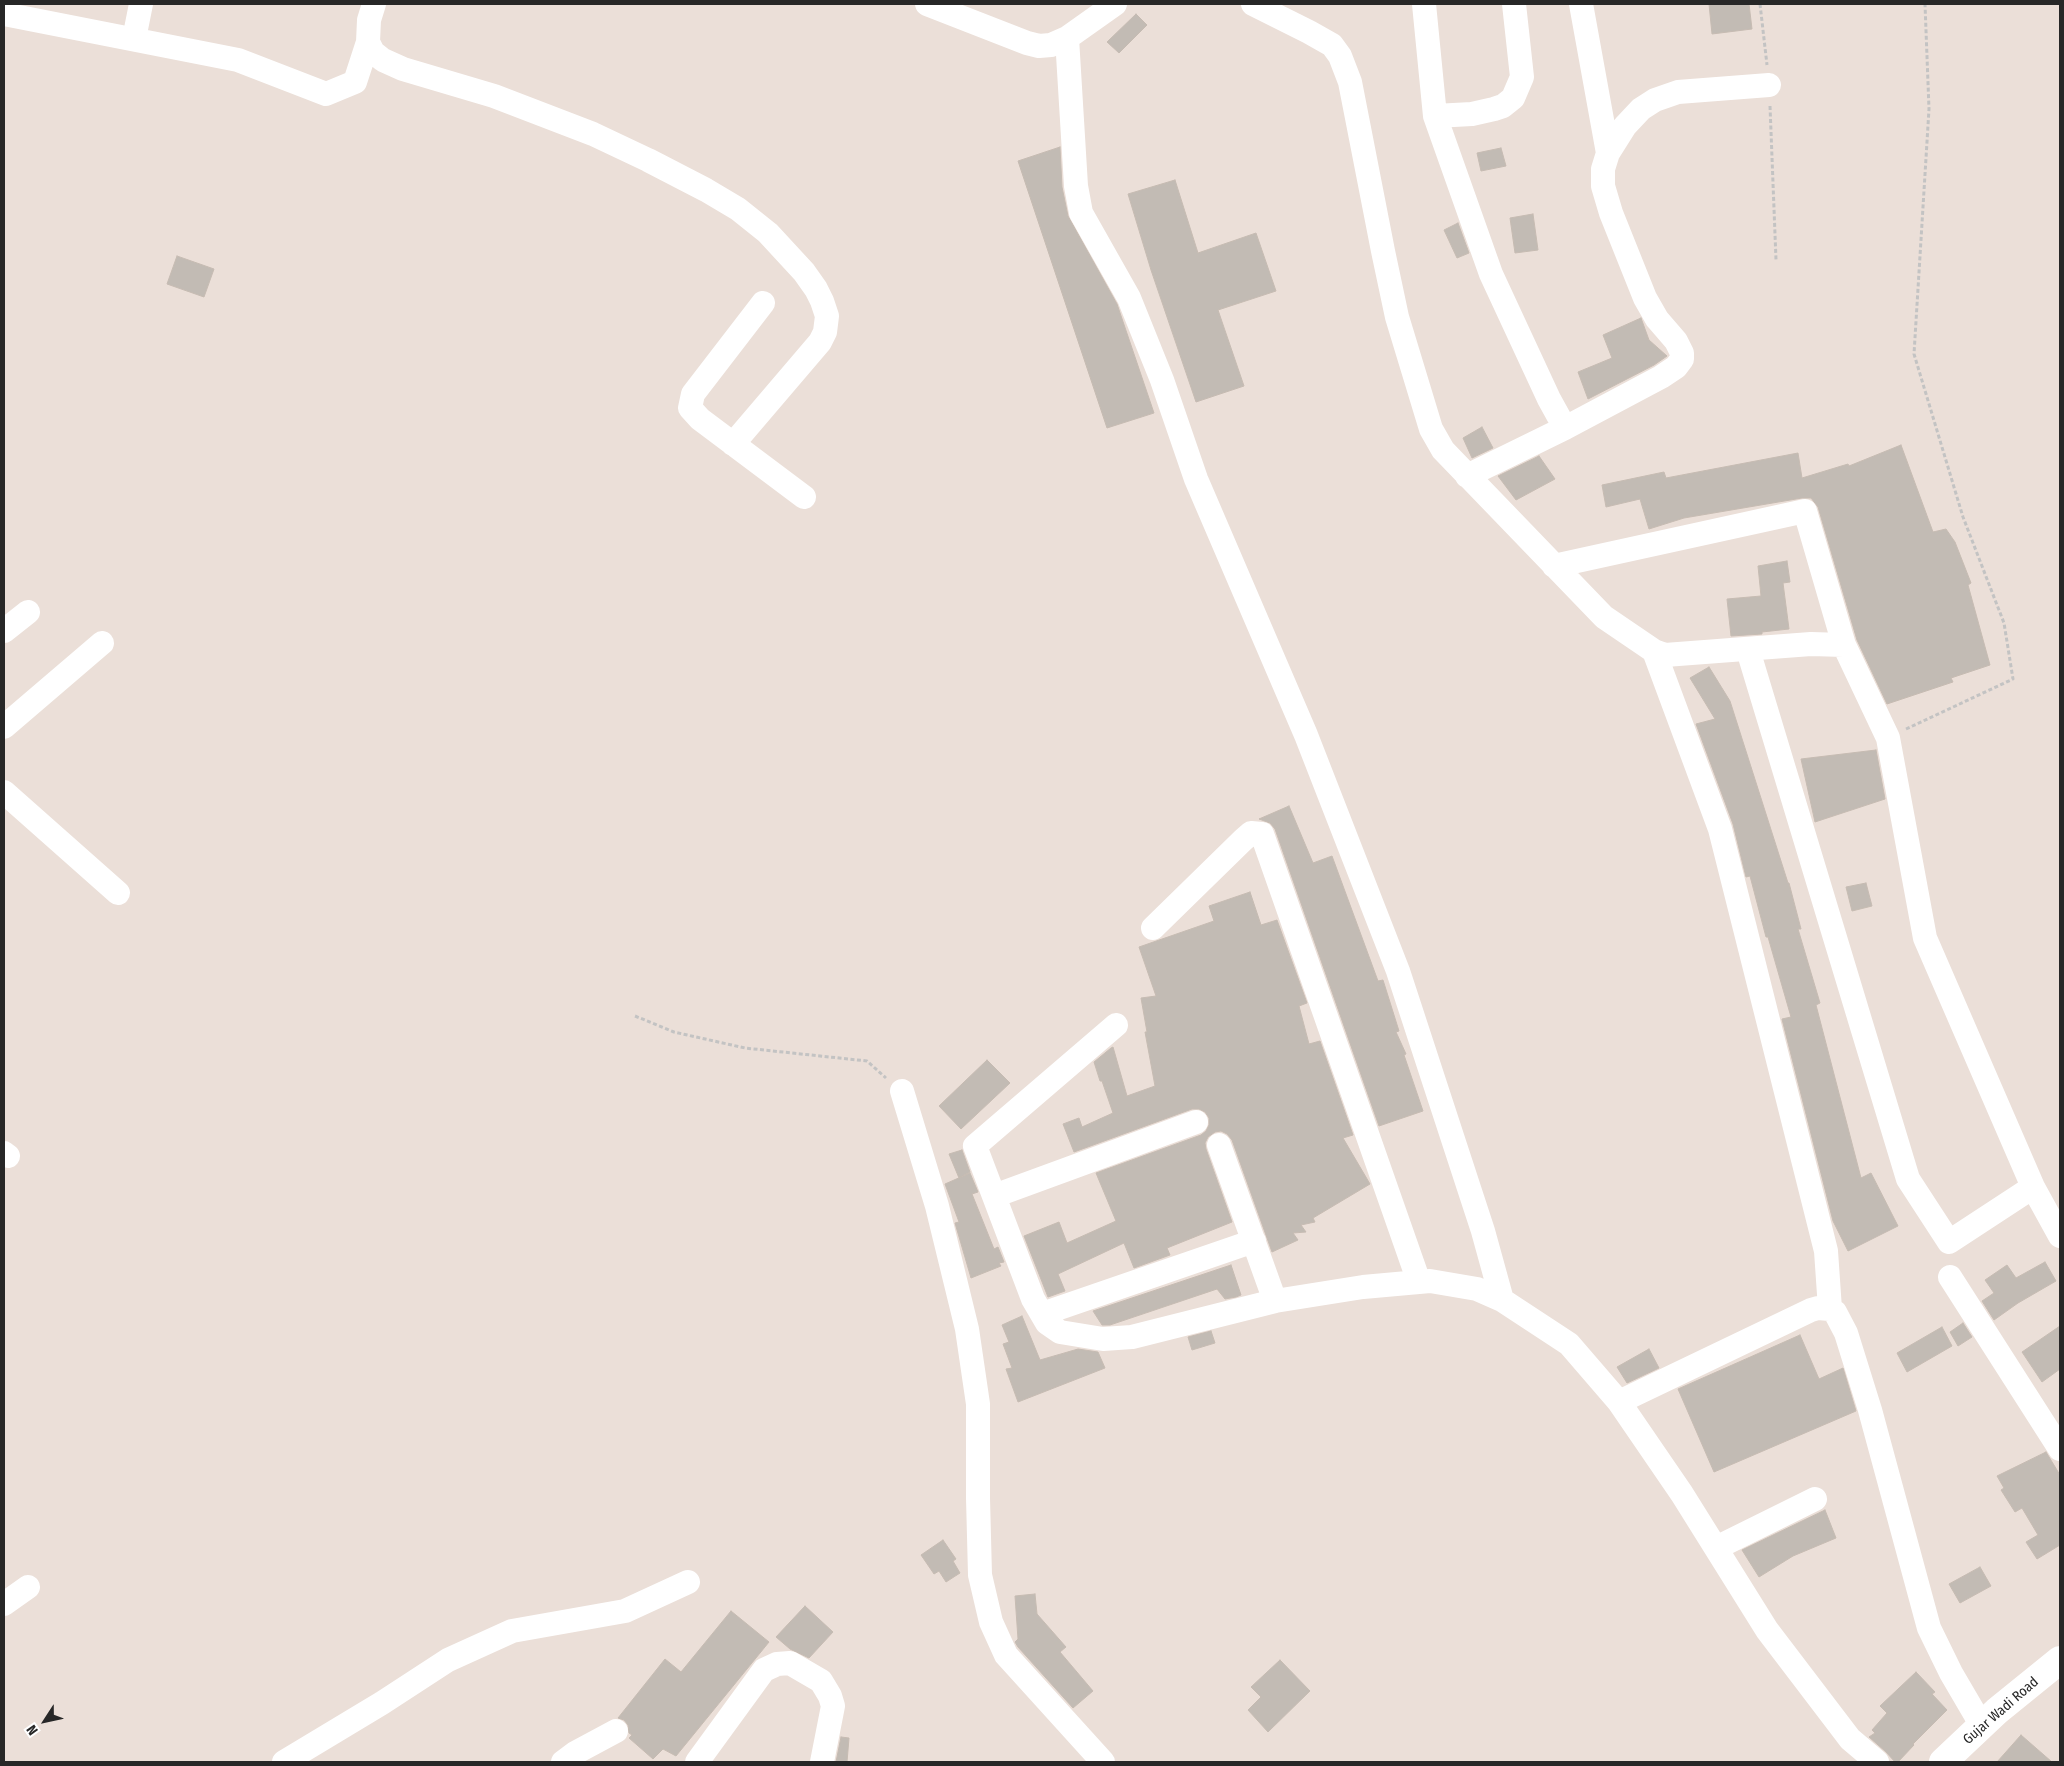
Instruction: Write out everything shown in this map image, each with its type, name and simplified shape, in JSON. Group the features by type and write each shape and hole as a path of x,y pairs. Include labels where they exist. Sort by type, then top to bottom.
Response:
{"street":[{"path":"134,39 141,4"},
{"path":"4,14 238,60 326,94 355,82 368,42 368,20 374,4"},
{"path":"927,4 1039,46 1051,45 1068,38 1115,4"},
{"path":"1252,4 1332,45 1340,56 1350,82 1398,317 1432,429 1442,450 1604,617 1654,651 1665,655 1811,644 1844,645"},
{"path":"1424,4 1435,116 1492,274 1549,399 1565,428"},
{"path":"1435,116 1472,114 1486,111 1503,106 1513,98 1522,77 1514,4"},
{"path":"1581,4 1608,153"},
{"path":"1068,38 1076,186 1081,213 1129,298 1162,380 1196,479 1306,735 1398,971 1483,1231 1502,1300"},
{"path":"368,42 373,52 378,56 403,69 494,96 584,131 706,190 738,210 768,233 799,267 816,288 822,301 827,316 825,332 820,342 733,444"},
{"path":"1467,476 1565,428 1661,377 1676,367 1682,359 1682,353 1676,341 1657,319 1644,298 1611,213 1603,186 1603,169 1608,153 1625,126 1641,109 1655,100 1678,92 1769,86"},
{"path":"763,303 693,394 690,408 694,414 804,497"},
{"path":"1554,566 1805,511 1844,645 1888,738 1925,938 2033,1188 2060,1236"},
{"path":"4,632 28,612"},
{"path":"1811,644 1836,622"},
{"path":"4,727 102,643"},
{"path":"1748,650 1908,1179 1949,1242 2033,1188"},
{"path":"1654,651 1720,828 1826,1251 1830,1309"},
{"path":"4,792 118,893"},
{"path":"1153,928 1251,833 1262,834 1419,1282"},
{"path":"1116,1025 975,1146 1033,1300 1047,1323 1060,1332 1103,1339 1132,1336 1275,1301 1364,1286 1430,1281 1478,1289 1502,1300 1569,1344 1619,1402 1682,1494 1767,1630 1850,1739 1877,1762"},
{"path":"902,1091 937,1206 967,1329 978,1404 980,1575 991,1622 1006,1655 1103,1762"},
{"path":"994,1196 1196,1122"},
{"path":"1219,1145 1275,1301"},
{"path":"1042,1314 1254,1241"},
{"path":"1950,1277 2060,1449"},
{"path":"1619,1402 1811,1310 1818,1308 1830,1309 1838,1316 1843,1325 1868,1401 1929,1628 1951,1673 1982,1726"},
{"path":"1716,1548 1815,1500"},
{"path":"284,1762 374,1708 448,1660 496,1638 512,1631 625,1610 688,1582"},
{"path":"4,1604 28,1587"},
{"name":"Gujar Wadi Road","path":"1943,1762 1982,1726 2060,1660"},
{"path":"697,1762 764,1670 777,1664 790,1663 821,1681 830,1696 833,1706 822,1762"},
{"path":"563,1762 575,1753 616,1731"}],"path":[{"path":"1760,4 1769,86 1776,260"},
{"path":"1888,738 2013,679 2004,623 1963,517 1914,354 1929,109 1925,4"},
{"path":"636,1016 674,1032 745,1048 867,1061 902,1091"}],"building":[{"path":"1709,4 1749,4 1752,29 1712,34"},
{"path":"1136,14 1147,25 1119,53 1107,42"},
{"path":"1060,147 1062,187 1068,216 1117,304 1154,413 1107,428 1018,161"},
{"path":"1501,148 1506,166 1481,171 1477,153"},
{"path":"1175,180 1198,253 1256,233 1276,291 1218,310 1244,386 1196,402 1151,270 1128,194"},
{"path":"1533,214 1538,250 1515,253 1510,218"},
{"path":"1458,223 1469,253 1457,258 1444,230"},
{"path":"177,256 214,269 204,297 167,284"},
{"path":"1641,318 1649,340 1667,356 1654,365 1588,399 1578,372 1612,358 1603,335"},
{"path":"1482,427 1493,448 1472,458 1463,438"},
{"path":"1901,445 1933,532 1946,529 1955,542 1971,583 1968,585 1990,665 1951,678 1953,682 1887,704 1857,640 1818,507 1811,498 1684,518 1649,529 1640,499 1606,507 1602,485 1664,472 1666,478 1798,453 1802,478 1848,464 1849,466"},
{"path":"1539,456 1555,479 1516,500 1498,476"},
{"path":"1787,561 1790,582 1783,583 1789,629 1762,632 1762,634 1731,636 1727,599 1761,596 1758,566"},
{"path":"1709,667 1730,701 1789,883 1801,929 1798,929 1820,1003 1816,1005 1861,1178 1871,1173 1898,1226 1848,1251 1833,1221 1782,1019 1791,1017 1768,937 1766,937 1750,876 1746,877 1733,824 1696,724 1715,719 1690,678"},
{"path":"1876,750 1885,799 1815,822 1801,759"},
{"path":"1289,806 1313,863 1332,856 1378,981 1383,980 1399,1031 1396,1032 1406,1054 1404,1055 1423,1111 1379,1126 1275,829 1270,823 1259,819"},
{"path":"1866,883 1872,906 1852,911 1846,887"},
{"path":"1250,892 1261,925 1277,920 1307,1003 1299,1006 1309,1044 1320,1041 1353,1135 1343,1138 1370,1184 1313,1218 1315,1222 1301,1225 1306,1232 1293,1233 1298,1240 1272,1252 1232,1140 1221,1131 1215,1132 1208,1137 1205,1143 1206,1149 1232,1222 1167,1248 1170,1255 1134,1268 1124,1243 1058,1274 1065,1291 1048,1297 1024,1236 1059,1222 1067,1243 1116,1221 1096,1173 1201,1135 1209,1125 1209,1118 1205,1112 1199,1109 1192,1109 1074,1152 1063,1124 1079,1118 1082,1127 1113,1113 1094,1062 1111,1048 1113,1047 1127,1096 1155,1086 1141,998 1156,996 1139,947 1214,921 1209,906"},
{"path":"987,1060 1010,1083 961,1129 939,1106"},
{"path":"962,1150 970,1172 959,1178 949,1154"},
{"path":"970,1173 978,1192 972,1194 994,1249 998,1247 1004,1262 999,1263 1001,1266 971,1278 955,1223 959,1222 945,1184"},
{"path":"2045,1262 2056,1281 2018,1303 1994,1320 1982,1301 1994,1293 1985,1280 2007,1265 2016,1278"},
{"path":"1231,1265 1241,1295 1236,1297 1225,1299 1217,1289 1110,1325 1102,1325 1093,1311"},
{"path":"1022,1316 1040,1360 1078,1349 1098,1352 1105,1368 1018,1402 1006,1369 1012,1368 1003,1344 1009,1342 1002,1325"},
{"path":"1963,1323 1972,1337 1958,1346 1950,1332"},
{"path":"2060,1326 2060,1369 2042,1382 2022,1352"},
{"path":"1942,1327 1952,1346 1907,1372 1897,1353"},
{"path":"1211,1331 1215,1343 1192,1350 1188,1337"},
{"path":"1800,1335 1819,1379 1843,1368 1856,1411 1714,1472 1678,1389"},
{"path":"1649,1349 1659,1368 1627,1383 1617,1367"},
{"path":"2046,1452 2060,1475 2060,1545 2037,1559 2026,1542 2038,1535 2022,1508 2015,1512 2001,1490 2004,1488 1997,1476"},
{"path":"1825,1510 1836,1538 1793,1556 1759,1577 1742,1550"},
{"path":"943,1540 956,1559 953,1561 960,1573 946,1582 939,1571 934,1574 921,1555"},
{"path":"1980,1567 1991,1586 1960,1603 1949,1584"},
{"path":"1035,1594 1037,1614 1066,1647 1060,1652 1093,1691 1073,1708 1015,1642 1018,1639 1015,1596"},
{"path":"805,1606 833,1632 809,1658 790,1649 776,1637"},
{"path":"731,1611 769,1642 676,1756 663,1749 653,1759 629,1738 632,1735 629,1733 628,1725 624,1720 618,1718 665,1659 681,1672"},
{"path":"1280,1660 1310,1691 1268,1732 1248,1710 1261,1697 1251,1687"},
{"path":"1916,1672 1935,1692 1932,1694 1947,1710 1898,1762 1895,1762 1869,1737 1875,1733 1872,1730 1887,1713 1880,1706"},
{"path":"2021,1735 2052,1762 1997,1762"},
{"path":"841,1737 849,1738 847,1762 836,1762"}]}
